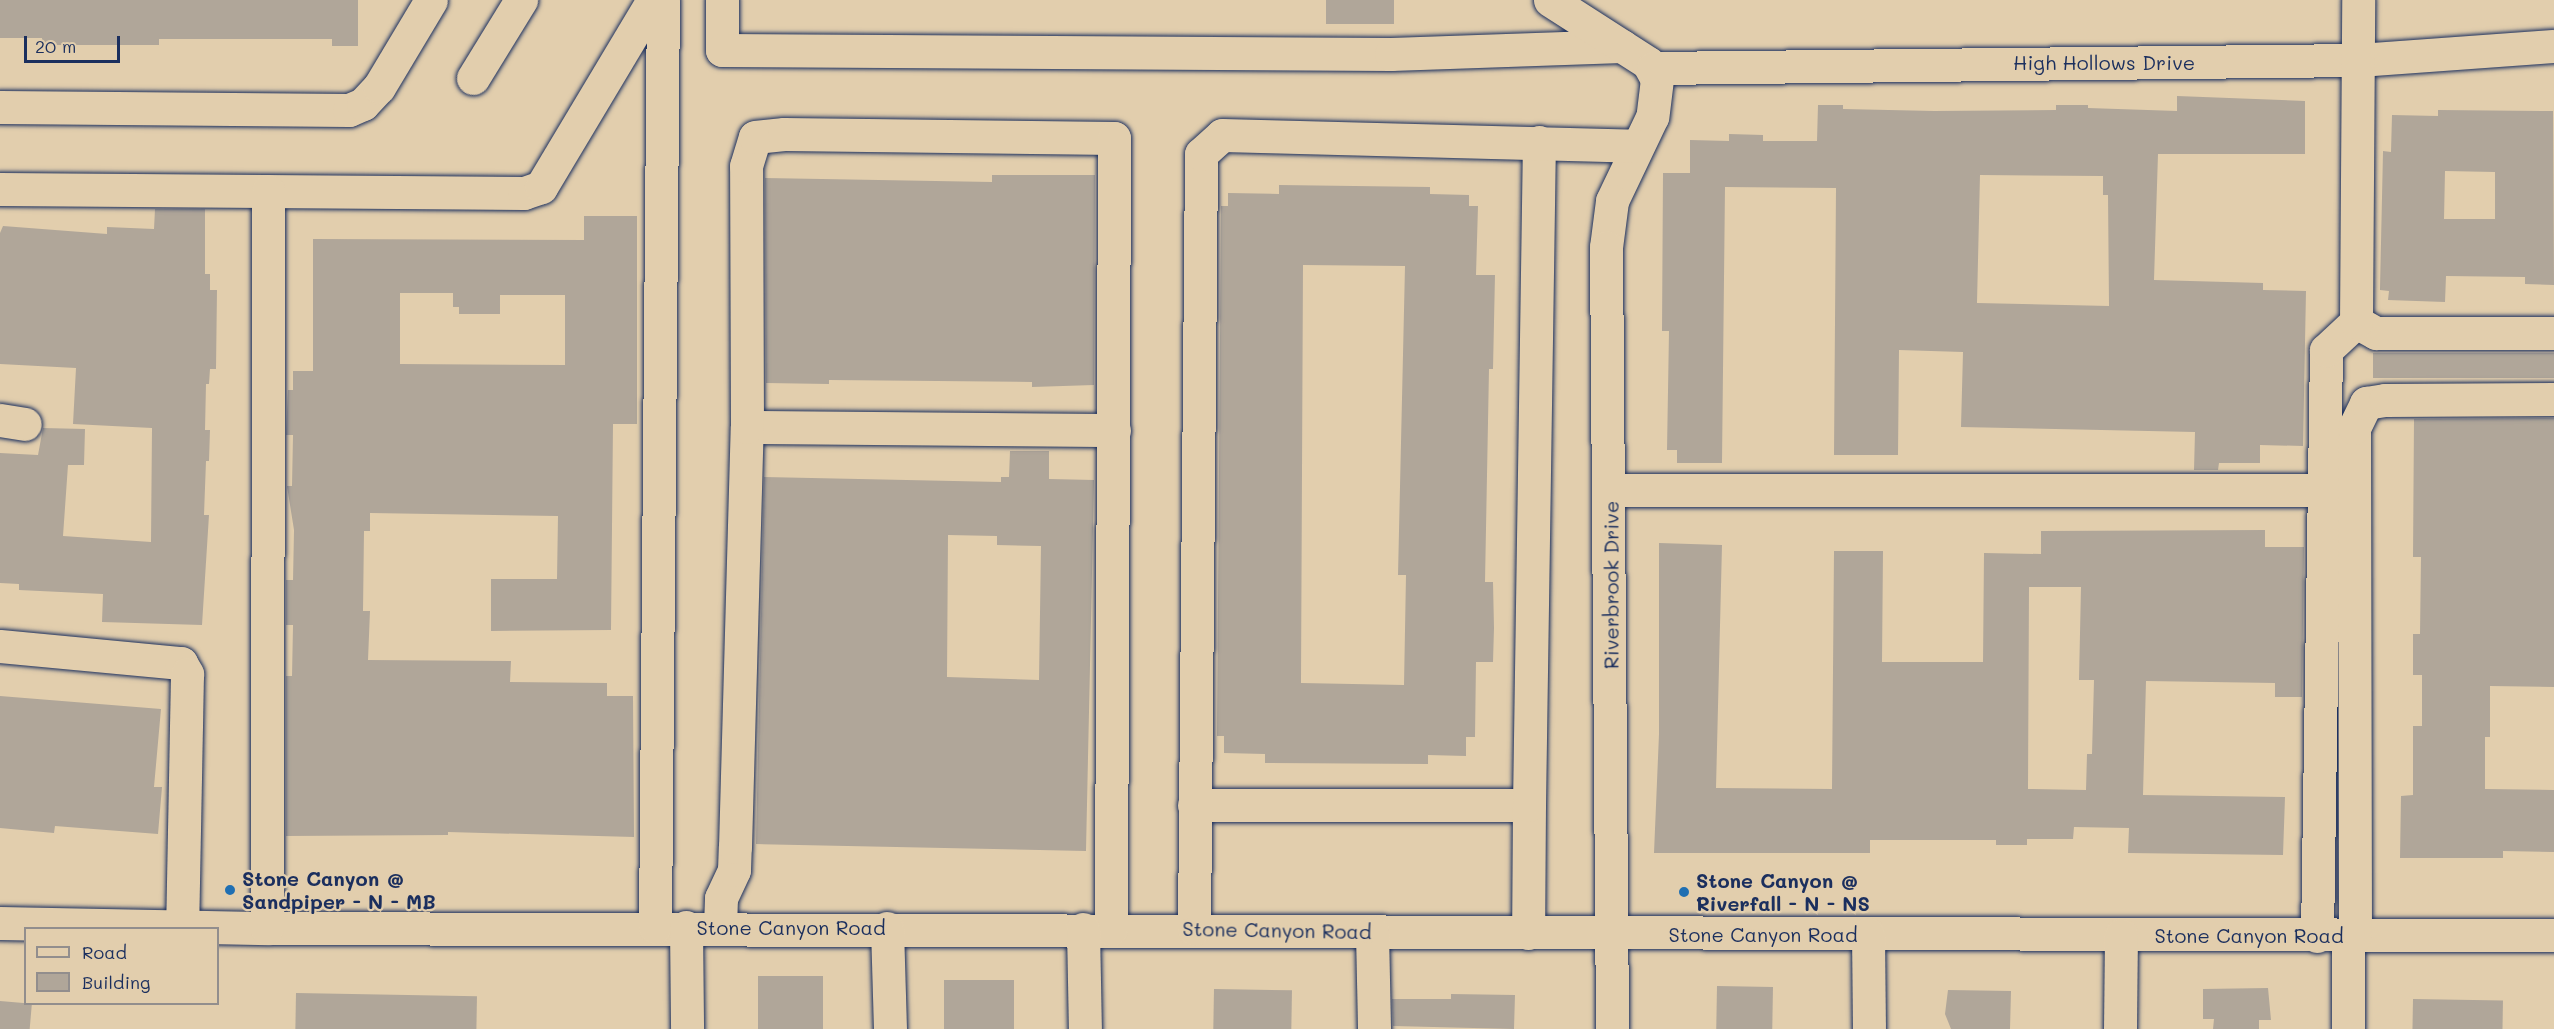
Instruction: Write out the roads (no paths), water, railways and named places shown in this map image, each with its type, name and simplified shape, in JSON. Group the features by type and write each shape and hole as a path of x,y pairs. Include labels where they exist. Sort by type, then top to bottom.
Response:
{"street":[{"path":"0,107 349,110 363,104 379,87 431,0"},
{"path":"473,78 521,0"},
{"path":"0,189 524,193 535,190 541,187 653,0"},
{"path":"663,0 670,927 687,1029"},
{"path":"722,0 722,50 1391,54 1622,46"},
{"path":"1194,929 1201,154 1222,135 1636,146 1652,117 1657,99 1653,68 1550,0"},
{"path":"2348,1029 2340,936 2324,490 2326,350 2356,322 2358,0"},
{"name":"High Hollows Drive","path":"1653,68 2358,60 2554,46"},
{"path":"720,927 721,898 734,870 747,427 746,166 755,137 784,134 1113,138 1113,430 1097,929 1085,1029"},
{"path":"1528,933 1539,142"},
{"name":"Riverbrook Drive","path":"1612,1029 1610,490 1606,247 1611,201 1636,146"},
{"path":"267,928 268,191"},
{"path":"2356,322 2376,333 2554,333"},
{"path":"2340,936 2355,865 2354,428 2366,404 2385,400 2554,399"},
{"path":"747,427 1113,430"},
{"path":"1610,490 2324,490"},
{"path":"0,646 181,663 187,674 182,927"},
{"path":"1194,805 1529,805"},
{"name":"Stone Canyon Road","path":"0,923 182,927"},
{"name":"Stone Canyon Road","path":"219,927 720,927 1612,934 2554,935"},
{"path":"887,928 890,1029"},
{"path":"1372,932 1374,1029"},
{"path":"1869,934 1869,1029"},
{"path":"2120,1029 2121,935"}],"place":[{"name":"Stone Canyon @ Sandpiper - N - MB","path":"230,890"},
{"name":"Stone Canyon @ Riverfall - N - NS","path":"1684,892"}]}
